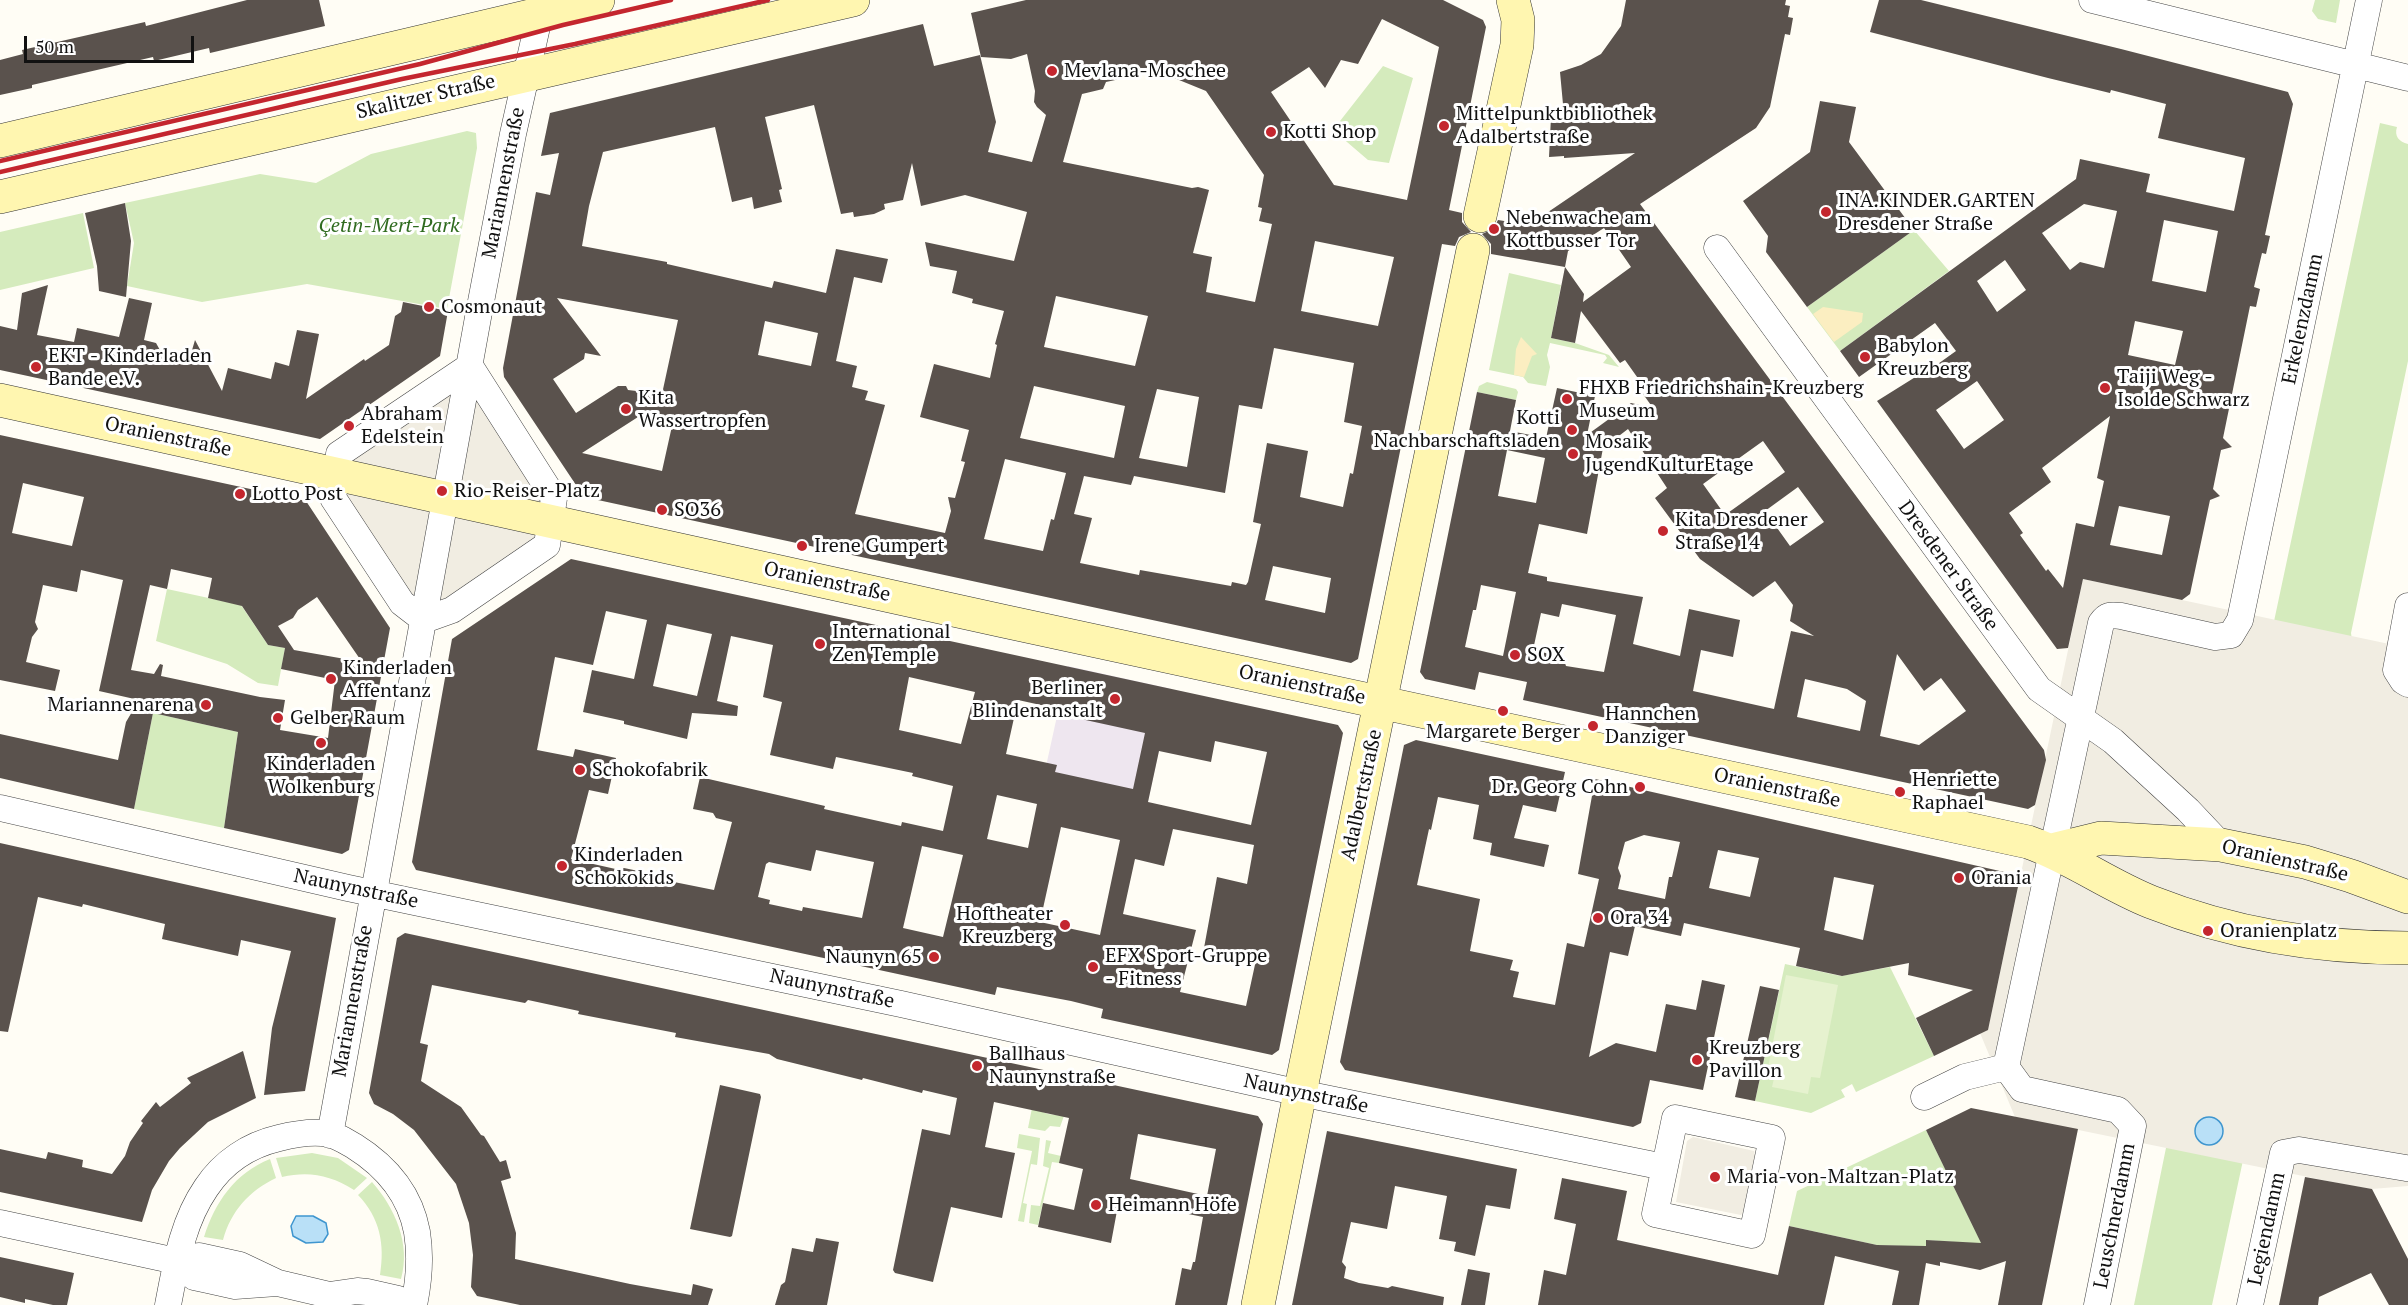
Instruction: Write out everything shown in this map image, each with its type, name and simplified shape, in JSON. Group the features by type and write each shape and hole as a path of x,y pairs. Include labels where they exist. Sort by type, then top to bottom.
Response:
{"street":[{"path":"0,141 541,7 598,0"},
{"name":"Skalitzer Straße","path":"0,197 853,0"},
{"path":"1480,216 1517,45 1518,20 1514,0"},
{"path":"2092,0 2408,78"},
{"name":"Erkelenzdamm","path":"2082,719 2101,623 2105,617 2121,616 2215,636 2231,635 2240,620 2369,0"},
{"name":"Mariannenstraße","path":"470,366 541,7"},
{"name":"Dresdener Straße","path":"1717,248 2039,689 2113,741 2188,810 2221,845"},
{"name":"Adalbertstraße","path":"1258,1305 1299,1093 1473,250"},
{"path":"424,620 402,603 333,498 339,454 470,366"},
{"path":"424,620 470,366"},
{"path":"424,620 448,612 547,545 554,498 470,366"},
{"name":"Oranienstraße","path":"0,400 336,474"},
{"path":"336,474 551,521"},
{"name":"Oranienstraße","path":"551,521 2028,842 2052,850 2110,884 2153,903 2254,932 2319,943 2408,948"},
{"path":"2402,677 2408,606"},
{"name":"Mariannenstraße","path":"330,1135 424,620"},
{"path":"1923,1097 1965,1077 2006,1067 2082,719"},
{"name":"Naunynstraße","path":"0,808 373,893 890,1002 1299,1093 1664,1167"},
{"name":"Oranienstraße","path":"2052,850 2101,838 2221,845 2305,862 2377,884 2408,897"},
{"name":"Leuschnerdamm","path":"2006,1067 2022,1089 2118,1110 2133,1126 2097,1305"},
{"path":"1675,1118 1772,1138 1752,1235 1655,1214 1664,1167 1675,1118"},
{"path":"168,1305 183,1237 196,1203 207,1186 229,1161 248,1149 267,1141 307,1133 330,1135 368,1155 394,1180 405,1197 417,1232 419,1252 420,1270 414,1305"},
{"name":"Legiendamm","path":"2250,1305 2283,1153 2299,1150 2407,1167"},
{"path":"0,1223 176,1261 199,1256 206,1257 240,1265 278,1283 336,1300 357,1291 398,1299 404,1305"}],"shaded area":[{"name":"Rio-Reiser-Platz","path":"470,366 554,498 547,545 424,620 333,498 339,454"},
{"name":"Oranienplatz","path":"2083,579 2408,648 2408,1186 2372,1189 2347,1185 2015,1117 1980,1033 1989,1025"},
{"path":"1068,666 1172,689 1139,844 1034,821"},
{"name":"Maria-von-Maltzan-Platz","path":"1693,1137 1754,1151 1744,1211 1741,1215 1676,1202 1687,1141"}],"green space":[{"path":"2315,0 2340,0 2336,23 2318,19 2312,11"},
{"path":"1383,66 1413,78 1389,163 1368,160 1333,130"},
{"path":"2380,123 2397,127 2398,138 2408,144 2408,361 2351,633 2352,640 2273,626"},
{"name":"Çetin-Mert-Park","path":"467,131 476,133 477,148 447,309 307,284 202,302 127,286 134,243 125,203 260,174 316,183 371,154"},
{"path":"83,213 94,268 0,290 0,232"},
{"path":"1914,230 1949,271 1840,351 1807,307"},
{"path":"1509,273 1561,285 1551,338 1575,343 1609,355 1619,367 1603,363 1607,358 1605,355 1550,343 1547,355 1550,367 1546,386 1528,383 1523,377 1489,370"},
{"path":"1487,382 1516,389 1518,392 1516,400 1477,392 1479,386"},
{"path":"167,589 241,605 268,645 285,648 278,686 258,683 227,664 156,641"},
{"path":"153,713 238,732 224,828 134,809"},
{"path":"1785,964 1841,976 1890,967 1934,1056 1856,1092 1852,1084 1841,1090 1845,1097 1811,1113 1755,1101"},
{"path":"1786,975 1838,985 1820,1078 1811,1077 1808,1094 1772,1087 1776,1070 1768,1068"},
{"path":"1032,1108 1048,1114 1064,1116 1060,1127 1050,1126 1045,1131 1028,1128"},
{"path":"1926,1130 1982,1244 1926,1240 1926,1247 1877,1245 1789,1226 1797,1191"},
{"path":"1019,1134 1040,1138 1037,1165 1031,1164 1023,1203 1027,1204 1024,1222 1018,1221 1032,1151 1017,1148"},
{"path":"1046,1140 1051,1141 1048,1153 1061,1156 1059,1163 1052,1162 1038,1225 1029,1223 1031,1205 1040,1206 1049,1168 1043,1166"},
{"path":"2167,1143 2245,1151 2212,1305 2134,1305"},
{"path":"312,1153 338,1158 367,1178 354,1190 319,1176 301,1174 282,1177 276,1158"},
{"path":"270,1159 276,1178 257,1189 242,1203 231,1220 223,1240 204,1237 214,1212 228,1190 246,1172"},
{"path":"372,1182 388,1203 399,1227 404,1253 401,1279 380,1275 382,1253 379,1232 371,1213 358,1195"}],"sand":[{"path":"1823,307 1863,313 1862,322 1834,342 1813,314"},
{"path":"1521,337 1537,354 1532,356 1524,377 1514,375 1516,349"}],"water":[{"path":"2209,1117 2219,1121 2223,1131 2219,1141 2209,1145 2199,1141 2195,1131 2199,1121"},
{"path":"296,1216 313,1216 326,1223 328,1234 323,1242 306,1243 293,1236 291,1226"}],"building":[{"path":"247,0 319,0 325,26 210,53 209,48 154,61 153,57 32,85 32,88 0,95 0,60 23,54 22,50 145,22 146,26"},
{"path":"1026,0 1443,0 1483,20 1486,27 1449,210 1462,213 1462,222 1471,232 1459,237 1455,246 1442,244 1358,659 1351,663 584,497 504,377 503,368 536,192 550,195 559,153 541,156 550,113 923,24 934,66 980,55 996,122 988,152 1032,162 1046,115 1034,102 1035,91 1027,54 1011,59 981,57 971,13","holes":["1382,19 1439,47 1407,200 1334,185 1271,92 1309,67 1325,88 1341,60 1358,64","1157,71 1206,91 1264,175 1258,207 1262,208 1259,221 1272,224 1255,302 1206,292 1212,257 1193,253 1209,190 1063,162 1082,94 1103,89 1106,82","814,105 841,214 853,212 854,217 874,214 885,209 884,204 903,200 912,163 921,206 965,195 1027,212 1014,261 925,242 930,266 957,271 952,293 973,299 972,303 1004,311 995,344 997,345 990,378 934,364 920,417 969,430 961,461 965,462 955,498 948,497 951,511 945,533 855,514 885,405 865,400 868,391 852,387 857,366 836,361 854,277 882,283 888,259 836,249 826,293 774,281 772,288 667,264 667,262 582,246 589,206 603,152 715,127 732,202 752,197 754,209 782,202 779,190 782,189 765,117","1315,241 1394,257 1378,326 1301,311","1056,296 1148,316 1135,366 1044,347","557,298 678,320 662,394 628,390 626,386 618,386 576,413 553,379 584,359 585,353 601,356","765,321 818,333 811,366 758,355","1274,348 1354,363 1344,422 1362,426 1353,474 1350,473 1343,507 1300,497 1308,451 1267,443 1253,522 1261,524 1246,585 1232,582 1231,586 1140,570 1139,575 1080,563 1092,518 1074,514 1084,476 1131,485 1134,476 1225,493 1239,405 1262,409","1034,386 1125,406 1114,458 1020,438","1157,389 1199,397 1187,467 1139,458","638,417 672,426 662,471 582,453","1005,459 1066,473 1043,551 984,539","1273,566 1331,578 1325,613 1265,600"]},
{"path":"1626,0 1786,0 1785,5 1790,6 1788,17 1793,18 1790,35 1785,34 1770,107 1756,128 1640,204 2044,750 2046,760 2035,805 2028,809 1523,700 1527,682 1479,672 1475,690 1425,679 1420,672 1477,392 1516,400 1510,431 1546,438 1557,388 1595,396 1587,435 1631,403 1653,408 1643,394 1647,391 1625,360 1620,363 1581,311 1575,343 1551,338 1565,267 1491,254 1491,244 1482,234 1493,229 1498,220 1529,225 1635,153 1549,157 1551,117 1564,115 1560,72 1581,65 1601,54 1621,26","holes":["1604,228 1631,267 1583,302 1584,294 1565,267 1568,251","1628,429 1667,488 1655,498 1700,559 1753,597 1775,581 1793,605 1790,621 1814,636 1791,631 1774,709 1693,691 1701,650 1733,657 1740,620 1689,609 1680,656 1633,644 1643,597 1547,581 1547,577 1528,573 1539,524 1587,534 1603,448","1763,441 1785,472 1725,515 1703,484","1507,450 1545,458 1536,503 1498,496","1798,487 1824,522 1790,546 1765,511","1481,585 1516,592 1503,656 1465,647 1473,610 1476,610","1562,604 1616,615 1604,672 1566,666 1565,663 1549,659 1550,654 1533,650 1541,613 1559,617","1897,654 1924,691 1941,678 1966,711 1919,745 1880,736","1805,679 1847,689 1866,701 1860,731 1797,717"]},
{"path":"1879,0 1921,0 2288,92 2293,104 2265,235 2270,236 2266,254 2262,253 2254,287 2260,289 2256,307 2250,306 2223,438 2232,447 2221,450 2213,489 2220,496 2210,500 2190,594 2182,600 2083,579 2068,648 2057,649 1877,401 1956,351 1935,323 1859,377 1840,351 2076,179 2080,159 2150,174 2146,192 2234,211 2245,158 2158,138 2166,104 2111,90 2110,93 2048,78 1870,32","holes":["2084,204 2117,211 2104,268 2080,262 2070,270 2042,233","2164,220 2218,231 2206,292 2152,281","2005,260 2026,290 1997,312 1977,281","2135,321 2183,331 2175,365 2128,355","1977,381 2004,420 1964,449 1936,410","2110,416 2097,478 2104,481 2094,527 2076,523 2063,588 2048,569 2046,571 2020,535 2023,533 2009,513 2051,482 2042,468","2119,506 2170,516 2162,555 2110,545"]},
{"name":"INA.KINDER.GARTEN Dresdener Straße","path":"1820,101 1856,107 1849,142 1914,230 1807,307 1766,252 1768,236 1743,201 1810,152"},
{"path":"125,203 131,241 126,297 99,291 97,266 85,213"},
{"path":"48,285 37,335 74,342 77,328 119,337 129,298 152,303 144,340 156,343 161,352 190,357 195,340 222,391 228,368 271,379 275,362 289,366 297,330 319,334 306,399 364,359 365,361 389,345 395,316 401,312 403,302 448,311 440,356 320,439 0,370 0,326 17,330 22,293"},
{"path":"0,435 306,501 390,628 349,850 342,854 224,828 238,732 153,713 134,809 0,778 0,734 118,760 126,722 139,700 99,691 123,580 81,570 77,592 43,585 35,622 38,629 32,637 26,662 60,670 55,691 0,680","holes":["23,483 84,497 72,546 12,533","171,569 212,578 208,598 242,606 268,645 285,648 281,669 335,680 328,738 280,730 285,700 260,697 161,676 163,665 160,664 154,674 131,670 150,585 167,589","317,597 362,662 294,650 278,626 293,618 298,610"]},
{"path":"571,559 1338,725 1343,733 1279,1050 1272,1055 1101,1018 1103,1009 1071,1001 997,987 995,995 416,870 412,862 452,639","holes":["606,611 647,620 634,679 592,670 583,712 687,739 692,713 737,716 738,706 717,701 731,636 773,645 763,697 782,702 770,755 833,769 836,757 913,773 912,776 953,786 943,831 902,822 901,826 824,809 825,806 700,777 693,809 713,813 716,818 732,822 714,890 649,877 648,873 624,868 620,870 571,859 589,790 608,794 616,758 575,749 573,757 537,750 555,657 593,665","667,624 712,634 697,696 653,686","909,677 975,692 961,744 899,730","1018,700 1059,709 1058,714 1145,733 1133,789 1055,772 1057,765 1006,754","1215,741 1267,752 1251,825 1148,802 1159,751 1211,762","997,795 1037,804 1028,848 987,839","1061,827 1120,840 1100,935 1040,922","1173,829 1254,845 1247,884 1217,877 1204,948 1256,960 1246,1006 1180,992 1196,930 1123,914 1135,859 1164,866","922,846 963,855 943,937 903,928","816,850 874,862 862,918 803,907 802,911 769,904 770,900 758,897 766,864 769,862 811,871"]},
{"path":"1416,740 1565,772 1556,812 1523,805 1514,838 1549,845 1544,867 1490,855 1492,843 1473,839 1479,805 1438,797 1431,830 1429,829 1417,885 1480,899 1470,951 1513,960 1510,970 1519,972 1513,997 1555,1005 1567,943 1584,947 1599,879 1578,874 1595,779 2013,874 2019,882 1988,1030 1934,1056 1916,1018 1973,990 1908,975 1909,963 1842,976 1796,966 1800,948 1684,923 1681,936 1635,926 1628,956 1610,952 1589,1057 1616,1043 1656,1052 1666,1004 1696,1010 1702,980 1725,985 1703,1090 1650,1080 1641,1123 1633,1127 1345,1070 1340,1062 1404,745","holes":["1644,835 1680,842 1665,899 1618,889 1621,876 1618,868 1625,842","1718,850 1759,858 1750,897 1709,888","1834,877 1874,885 1863,940 1824,930"]},
{"path":"0,843 336,918 305,1091 264,1095 272,1028 291,951 241,940 238,956 162,939 165,924 83,904 82,907 38,897 8,1032 0,1031"},
{"path":"405,933 1258,1116 1263,1124 1227,1305 1175,1305 1182,1268 1191,1270 1195,1262 1203,1217 1169,1210 1165,1213 1156,1210 1154,1206 1119,1200 1111,1243 1038,1227 1043,1203 1074,1210 1083,1169 1059,1163 1069,1118 994,1102 985,1147 1015,1153 1002,1218 951,1207 933,1282 895,1273 893,1270 922,1129 950,1135 957,1098 923,1090 922,1093 863,1078 862,1080 777,1059 769,1054 675,1037 676,1033 578,1014 579,1011 528,1000 525,1003 432,985 420,1043 428,1045 421,1081 461,1107 484,1136 500,1162 506,1160 511,1178 501,1181 516,1233 515,1259 691,1295 693,1284 713,1289 708,1305 520,1305 477,1296 471,1287 473,1255 469,1223 456,1184 414,1130 393,1114 374,1104 369,1093 397,938","holes":["1138,1134 1216,1149 1207,1196 1130,1179"]},
{"path":"1760,986 1779,990 1755,1101 1735,1097"},
{"path":"243,1051 256,1098 208,1122 180,1148 169,1161 152,1190 142,1222 0,1192 0,1149 46,1159 48,1152 83,1160 82,1167 112,1174 125,1156 130,1142 143,1123 141,1121 156,1102 160,1107 191,1083 187,1078"},
{"path":"720,1085 760,1094 761,1097 730,1237 690,1229"},
{"path":"1971,1108 2078,1129 2042,1305 1998,1305 2006,1261 1980,1270 1940,1262 1940,1266 1926,1263 1919,1305 1892,1305 1899,1271 1835,1256 1824,1305 1538,1305 1544,1270 1566,1275 1576,1224 1554,1219 1562,1178 1627,1191 1617,1240 1778,1275 1789,1226 1877,1245 1926,1246 1926,1240 1981,1243 1926,1130"},
{"path":"1327,1131 1517,1169 1510,1209 1486,1205 1475,1256 1454,1251 1456,1242 1439,1239 1447,1196 1395,1186 1387,1229 1351,1222 1342,1262 1346,1267 1344,1278 1359,1283 1388,1288 1392,1286 1444,1297 1443,1305 1292,1305"},
{"path":"2305,1177 2372,1189 2408,1259 2408,1305 2389,1305 2371,1273 2319,1297 2318,1305 2279,1305"},
{"path":"816,1238 839,1242 827,1305 775,1305 781,1285 785,1282 792,1248 813,1252"},
{"path":"0,1257 74,1273 67,1305 53,1305 25,1299 25,1303 0,1297"},
{"path":"1468,1269 1490,1273 1485,1305 1461,1305"}],"railway":[{"path":"0,161 420,64 563,25 671,0"},
{"path":"0,172 402,79 575,44 768,0"}],"place":[{"name":"Mevlana-Moschee","path":"1052,71"},
{"name":"Mittelpunktbibliothek Adalbertstraße","path":"1444,126"},
{"name":"Kotti Shop","path":"1271,132"},
{"name":"INA.KINDER.GARTEN Dresdener Straße","path":"1826,212"},
{"name":"Nebenwache am Kottbusser Tor","path":"1494,229"},
{"name":"Cosmonaut","path":"429,307"},
{"name":"Babylon Kreuzberg","path":"1865,357"},
{"name":"EKT - Kinderladen Bande e.V.","path":"36,367"},
{"name":"Taiji Weg - Isolde Schwarz","path":"2105,388"},
{"name":"FHXB Friedrichshain-Kreuzberg Museum","path":"1567,399"},
{"name":"Kita Wassertropfen","path":"626,409"},
{"name":"Abraham Edelstein","path":"349,426"},
{"name":"Kotti Nachbarschaftsladen","path":"1572,430"},
{"name":"Mosaik JugendKulturEtage","path":"1573,454"},
{"name":"Rio-Reiser-Platz","path":"442,491"},
{"name":"Lotto Post","path":"240,494"},
{"name":"SO36","path":"662,510"},
{"name":"Kita Dresdener Straße 14","path":"1663,531"},
{"name":"Irene Gumpert","path":"802,546"},
{"name":"International Zen Temple","path":"820,644"},
{"name":"SOX","path":"1515,655"},
{"name":"Kinderladen Affentanz","path":"331,679"},
{"name":"Berliner Blindenanstalt","path":"1115,699"},
{"name":"Mariannenarena","path":"206,705"},
{"name":"Margarete Berger","path":"1503,711"},
{"name":"Gelber Raum","path":"278,718"},
{"name":"Hannchen Danziger","path":"1593,726"},
{"name":"Kinderladen Wolkenburg","path":"321,743"},
{"name":"Schokofabrik","path":"580,770"},
{"name":"Dr. Georg Cohn","path":"1640,787"},
{"name":"Henriette Raphael","path":"1900,792"},
{"name":"Kinderladen Schokokids","path":"562,866"},
{"name":"Orania","path":"1959,878"},
{"name":"Ora 34","path":"1598,918"},
{"name":"Hoftheater Kreuzberg","path":"1065,925"},
{"name":"Oranienplatz","path":"2208,931"},
{"name":"Naunyn 65","path":"934,957"},
{"name":"EFX Sport-Gruppe - Fitness","path":"1093,967"},
{"name":"Kreuzberg Pavillon","path":"1697,1060"},
{"name":"Ballhaus Naunynstraße","path":"977,1066"},
{"name":"Maria-von-Maltzan-Platz","path":"1715,1177"},
{"name":"Heimann Höfe","path":"1096,1205"}]}
